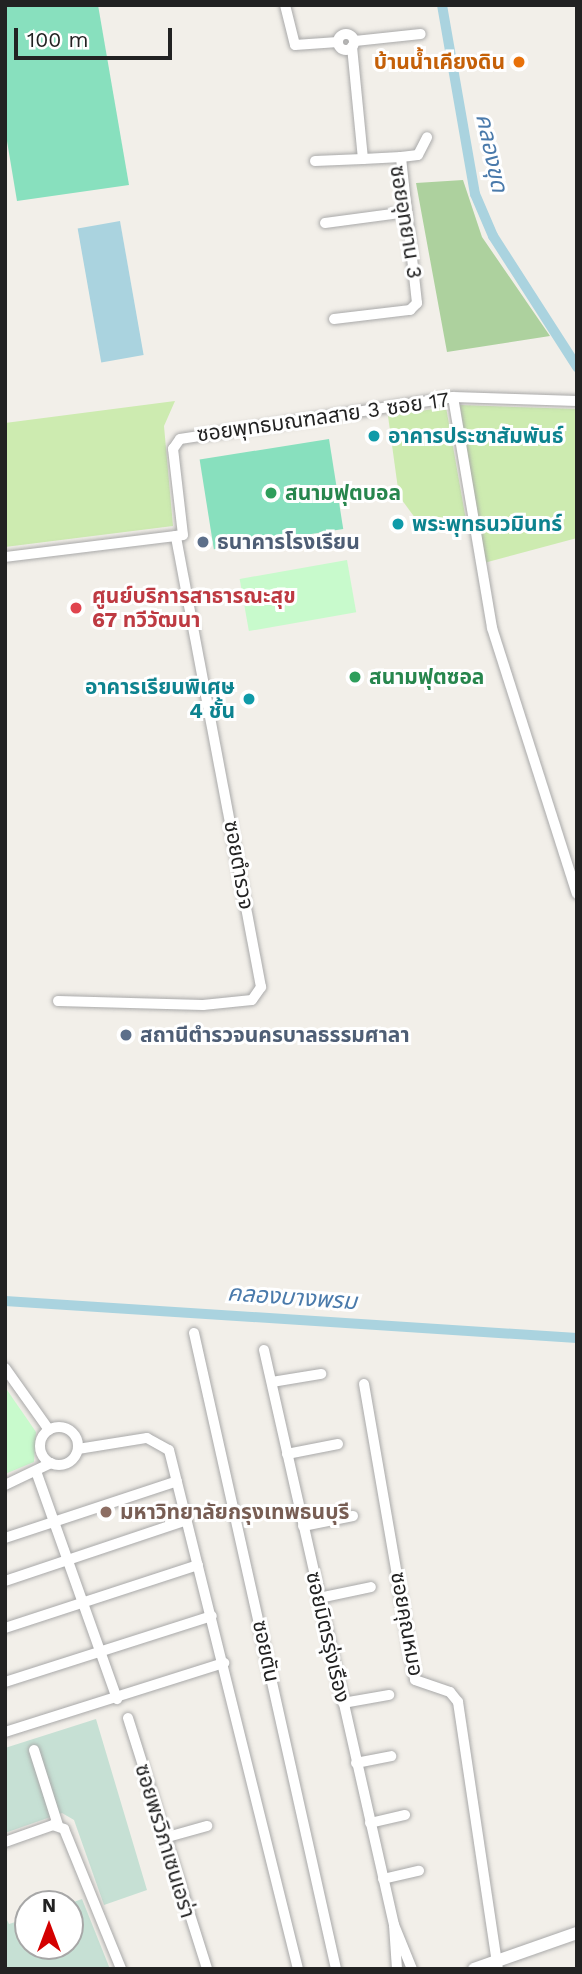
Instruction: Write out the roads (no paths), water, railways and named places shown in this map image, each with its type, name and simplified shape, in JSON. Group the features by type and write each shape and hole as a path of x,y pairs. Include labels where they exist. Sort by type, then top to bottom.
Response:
{"street":[{"path":"285,5 295,45 338,42 353,44 421,34"},
{"name":"ซอยอุทยาน 3","path":"334,318 415,308 401,157 363,159 353,44"},
{"path":"401,157 418,155 427,136"},
{"path":"315,161 363,159"},
{"path":"325,223 407,212"},
{"path":"453,397 492,628 577,894"},
{"name":"ซอยพุทธมณฑลสาย 3 ซอย 17","path":"176,536 183,535 173,449 180,439 453,397 577,401"},
{"path":"5,557 176,536"},
{"name":"ซอยตำรวจ","path":"58,1001 203,1005 252,1000 261,987 176,536"},
{"name":"ซอยตัน","path":"194,1333 336,1969"},
{"name":"ซอยมิตรรุ่งเรือง","path":"264,1350 383,1879 394,1925 412,1969"},
{"path":"5,1368 49,1430"},
{"path":"272,1382 321,1374"},
{"name":"ซอยคุณหมอ","path":"364,1384 415,1680 450,1692 458,1702 498,1964"},
{"path":"49,1430 71,1430 78,1449"},
{"path":"49,1430 40,1448 51,1463"},
{"path":"5,1485 37,1474 51,1463 69,1463 78,1449 155,1438 168,1447 224,1663 298,1969"},
{"path":"287,1454 338,1444"},
{"path":"37,1474 117,1699"},
{"path":"5,1538 177,1481"},
{"path":"303,1526 353,1516"},
{"path":"5,1581 187,1520"},
{"path":"5,1628 198,1564"},
{"path":"319,1598 372,1587"},
{"path":"5,1682 212,1616"},
{"path":"5,1732 117,1699 224,1663"},
{"path":"342,1703 389,1695"},
{"name":"ซอยพรวิภาเซนเอร่า","path":"128,1718 205,1967"},
{"path":"34,1750 58,1825 121,1969"},
{"path":"356,1763 391,1756"},
{"path":"370,1823 405,1815"},
{"path":"5,1842 58,1825"},
{"path":"164,1838 207,1826"},
{"path":"383,1879 419,1871"},
{"name":"ซอยมิตรรุ่งเรือง","path":"394,1925 397,1969"},
{"path":"474,1969 498,1964 577,1933"}],"water":[{"path":"120,221 144,355 101,362 78,228"}],"waterway":[{"name":"คลองขุด","path":"442,5 475,194 493,236 577,367"},
{"name":"คลองบางพรม","path":"5,1301 577,1338"}],"place":[{"name":"บ้านน้ำเคียงดิน","path":"519,62"},
{"name":"อาคารประชาสัมพันธ์","path":"374,436"},
{"name":"สนามฟุตบอล","path":"271,493"},
{"name":"พระพุทธนวมินทร์","path":"398,524"},
{"name":"ธนาคารโรงเรียน","path":"203,542"},
{"name":"ศูนย์บริการสาธารณะสุข 67 ทวีวัฒนา","path":"76,608"},
{"name":"สนามฟุตซอล","path":"355,677"},
{"name":"อาคารเรียนพิเศษ 4 ชั้น","path":"249,699"},
{"name":"สถานีตำรวจนครบาลธรรมศาลา","path":"126,1035"},
{"name":"มหาวิทยาลัยกรุงเทพธนบุรี","path":"106,1512"}]}
